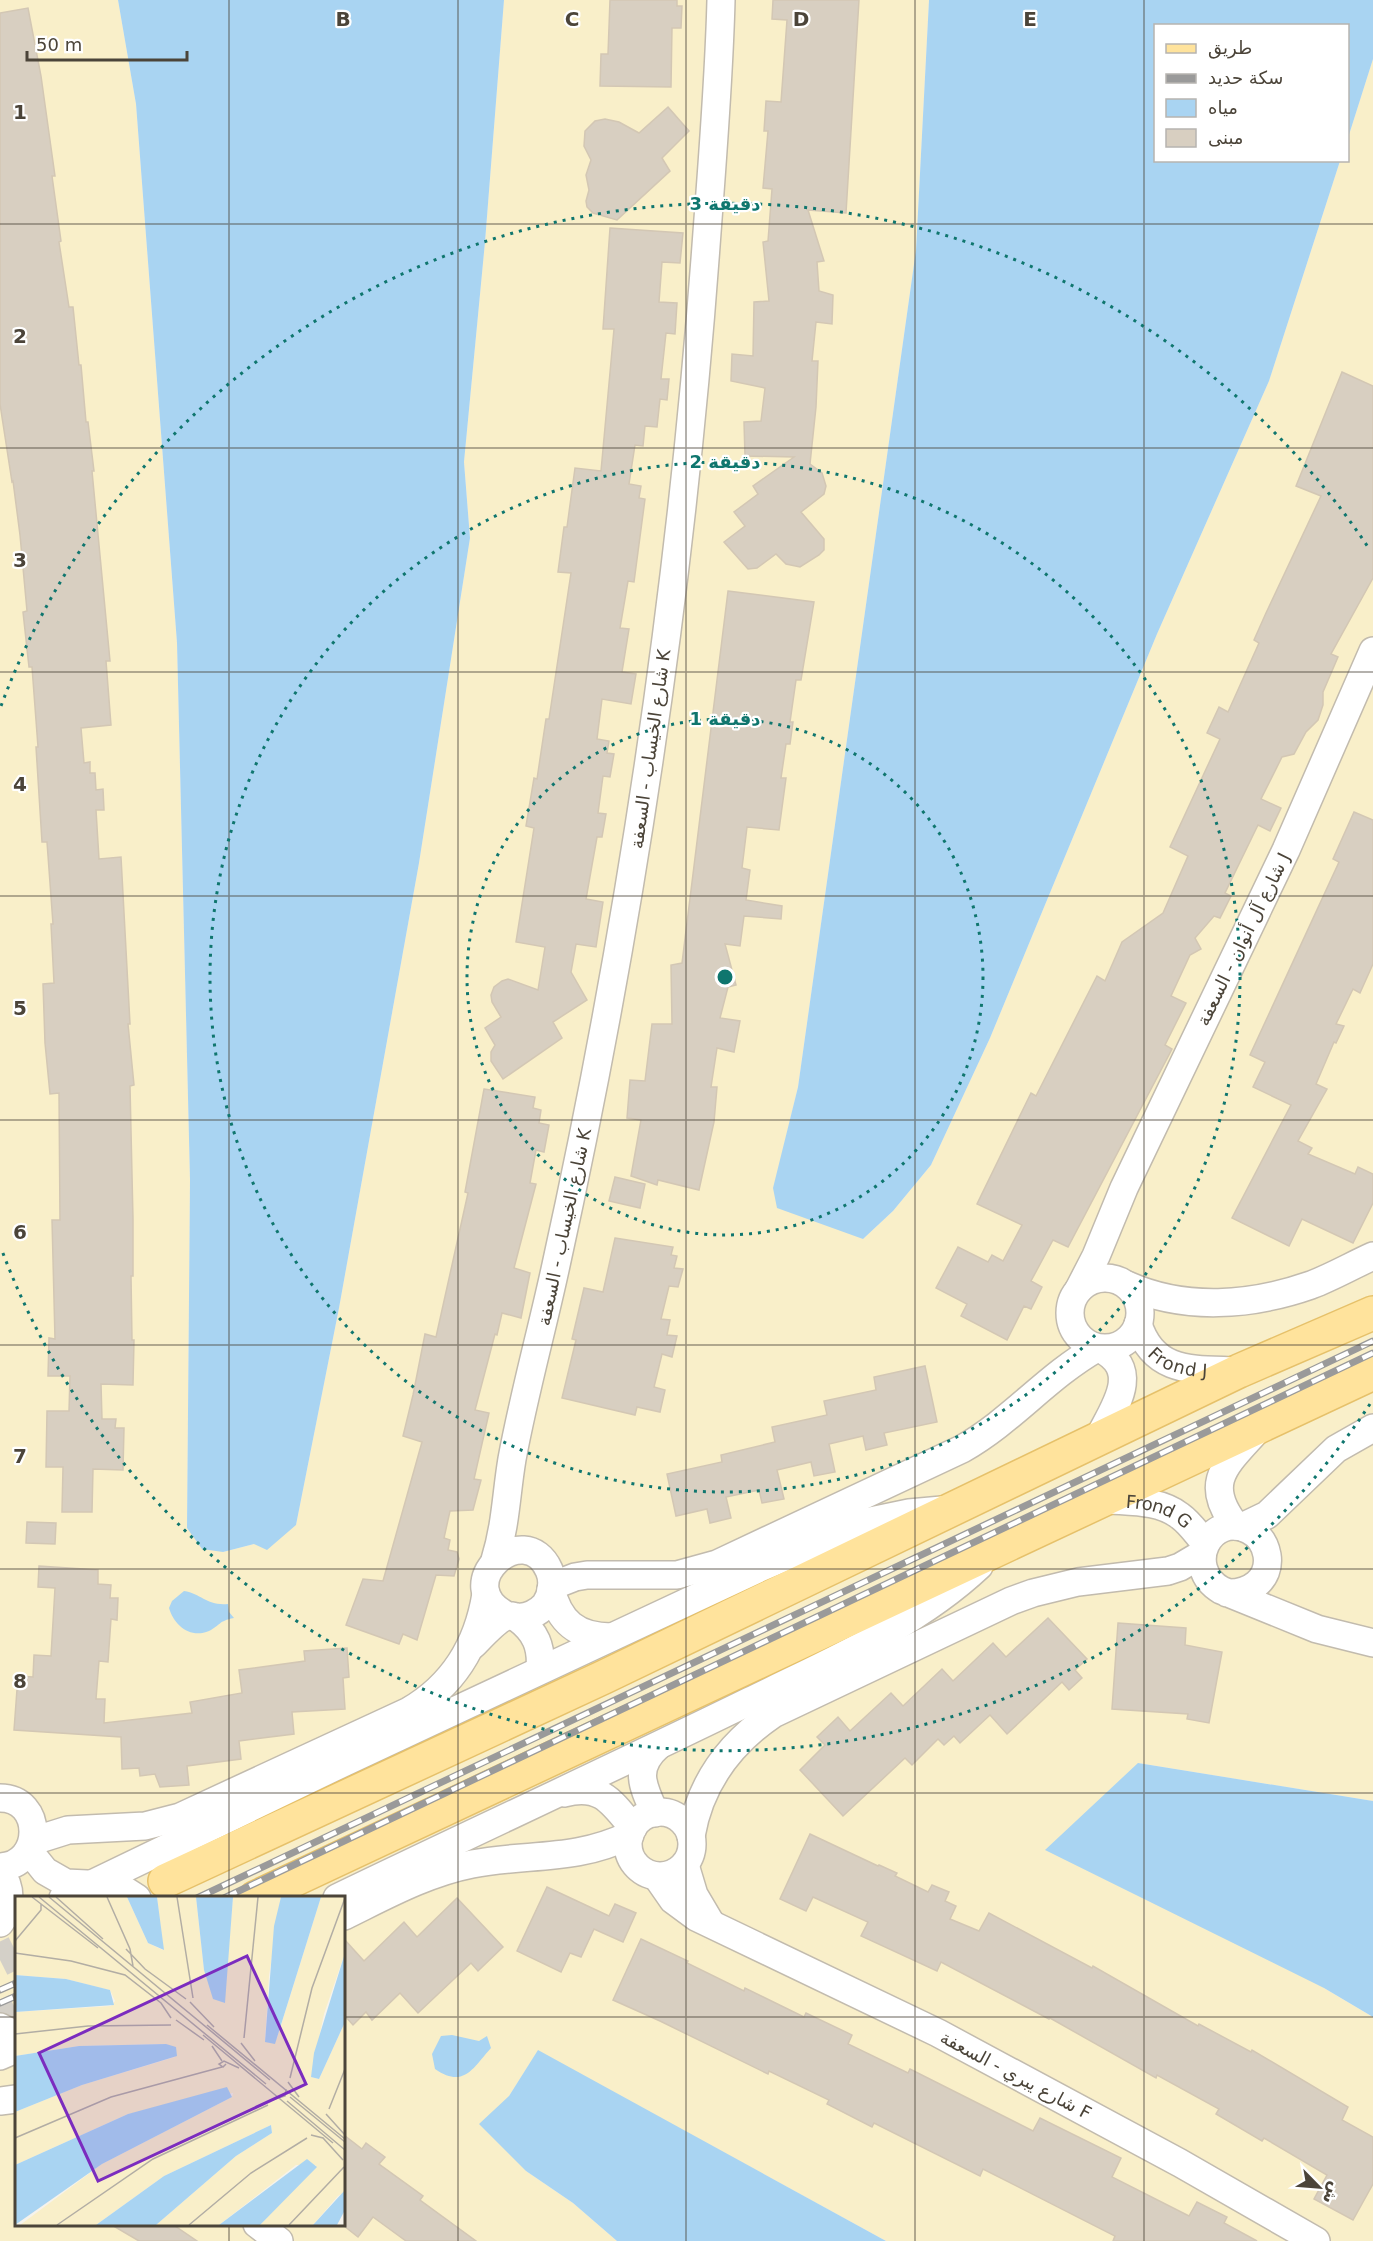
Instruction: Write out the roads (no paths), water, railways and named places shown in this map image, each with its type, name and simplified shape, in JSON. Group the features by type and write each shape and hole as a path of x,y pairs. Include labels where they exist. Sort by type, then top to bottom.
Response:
{"main road":[{"path":"165,1881 604,1677 1239,1371 1373,1313"},
{"path":"259,1896 1373,1373"}],"street":[{"name":"شارع الخيساب - السعفة K","path":"495,1560 504,1524 513,1454 575,1180 603,1036 629,891 653,735 687,465 700,330 713,161 721,0"},
{"name":"شارع آل أنوان - السعفة J","path":"1079,1289 1096,1256 1121,1194 1286,849 1373,651"},
{"name":"شارع آل أنوان - السعفة J","path":"1109,1225 1110,1254 1122,1283"},
{"path":"1139,1322 1158,1309 1190,1303 1244,1301 1290,1292 1313,1284 1373,1256"},
{"path":"1045,1384 1063,1355 1068,1340 1069,1311 1072,1299 1087,1282 1108,1278 1164,1299 1190,1303"},
{"path":"470,1648 488,1631 512,1617 527,1617 543,1607 552,1588 574,1577 599,1574 677,1575 717,1564 962,1449 995,1428 1070,1364 1099,1348 1120,1345 1134,1333 1139,1322 1138,1301 1122,1283"},
{"name":"Frond J","path":"1139,1322 1148,1347 1166,1363 1189,1369 1239,1371"},
{"path":"1070,1323 1081,1339 1111,1354 1122,1373 1123,1384 1120,1395 1098,1439"},
{"path":"1263,1424 1231,1459 1221,1477 1219,1498 1222,1508 1239,1527 1260,1538 1275,1599 1292,1619"},
{"path":"345,1916 417,1882 455,1868 563,1855 597,1848 631,1832 646,1815 662,1813 693,1794 747,1733 773,1714 1000,1605 1033,1593 1056,1586 1155,1574 1180,1567 1204,1549 1218,1530 1239,1527 1267,1515 1336,1449 1373,1428"},
{"path":"1204,1549 1204,1573 1221,1590 1235,1593 1251,1588 1265,1565 1276,1524 1298,1487"},
{"name":"شارع الخيساب - السعفة K","path":"508,1488 516,1522 535,1555"},
{"name":"Frond G","path":"1101,1499 1157,1505 1168,1509 1187,1522 1204,1549"},
{"path":"67,1896 708,1590 846,1529 887,1516 952,1509"},
{"path":"341,1896 545,1797 658,1746 895,1628 949,1591 998,1548"},
{"path":"0,1867 14,1864 31,1846 56,1832 145,1826 162,1823 196,1810 424,1703 449,1680 470,1648 481,1622 486,1594 486,1576 495,1560 503,1554 513,1551 535,1555 599,1574"},
{"path":"535,1555 549,1569 559,1612 576,1629 598,1637 611,1637"},
{"path":"1155,1574 1186,1579 1221,1590 1323,1631 1373,1643"},
{"path":"486,1594 498,1611 531,1630 540,1646 540,1670"},
{"path":"658,1746 647,1758 642,1774 644,1790 662,1813 683,1821 691,1836"},
{"path":"563,1855 599,1858 668,1876 677,1872 690,1856 691,1836 699,1802 715,1770"},
{"path":"545,1797 572,1791 592,1791 610,1801 631,1832 628,1850 646,1871"},
{"path":"1,1796 22,1805 28,1813 34,1831 31,1846 45,1871 66,1883 116,1887 133,1896"},
{"path":"28,1813 54,1823 81,1829"},
{"path":"685,1865 694,1895 710,1922"},
{"name":"شارع يبري - السعفة F","path":"646,1871 684,1910 938,2033 1180,2163 1316,2241"},
{"path":"0,1872 8,1886 9,1896 8,1907 0,1924"},
{"path":"0,1924 15,1918"},
{"path":"0,2027 15,2034"},
{"path":"0,2056 15,2049"},
{"path":"0,2101 15,2099"},
{"path":"259,2226 279,2241"}],"water":[{"path":"118,0 504,0 485,242 464,462 470,538 419,863 339,1308 296,1525 267,1550 254,1544 223,1552 202,1549 187,1528 190,1180 177,643 136,104"},
{"path":"929,0 1373,0 1373,59 1349,135 1349,24 1154,24 1154,162 1340,162 1269,381 1157,634 990,1038 931,1165 893,1211 863,1239 777,1208 773,1188 798,1087 916,250"},
{"path":"184,1591 210,1602 228,1604 229,1612 234,1618 225,1620 209,1631 189,1632 179,1625 169,1608 172,1601"},
{"path":"1138,1763 1373,1801 1373,2017 1324,1988 1045,1850"},
{"path":"452,2035 479,2041 487,2036 491,2048 467,2074 453,2077 435,2069 432,2054 441,2036"},
{"path":"538,2050 886,2241 617,2241 573,2203 526,2171 479,2124 509,2096"}],"tunnel":[{"path":"0,1960 15,1952"},
{"path":"0,2018 15,2010"}],"railway":[{"path":"201,1896 1373,1341"},
{"path":"228,1896 1373,1353"},
{"path":"0,1990 15,1983"},
{"path":"0,2003 15,1996"}]}
